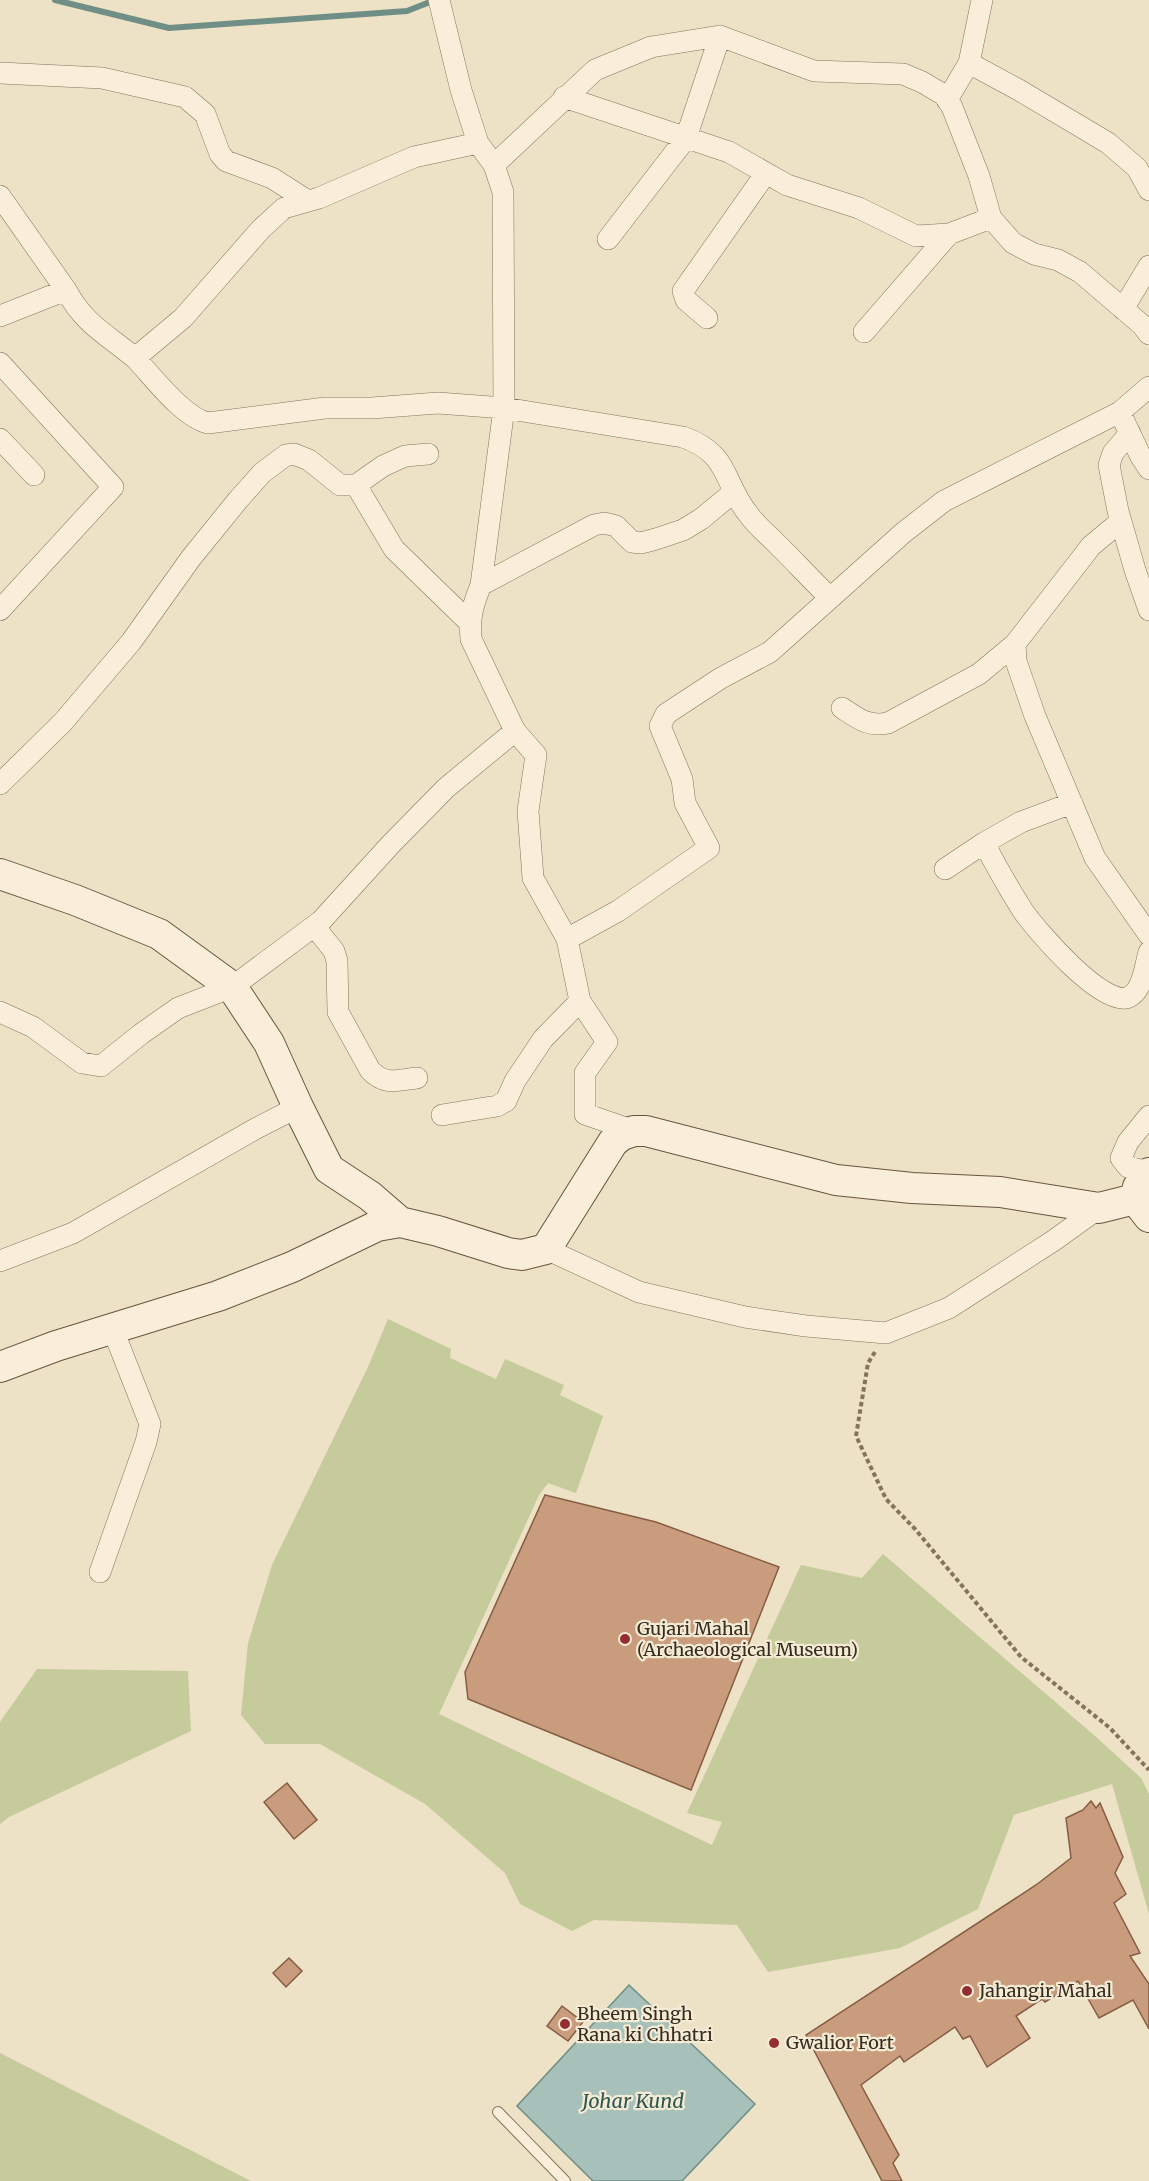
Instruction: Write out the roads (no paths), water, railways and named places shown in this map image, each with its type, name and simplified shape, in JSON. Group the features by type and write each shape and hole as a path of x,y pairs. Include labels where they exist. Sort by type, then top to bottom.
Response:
{"main road":[{"path":"0,874 75,900 159,934 232,987 269,1043 329,1169 370,1196 400,1222"},
{"path":"0,1367 56,1346 218,1296 292,1267 377,1226 400,1222 522,1255 546,1249 613,1142 622,1135 634,1131 646,1131 698,1143 836,1180 912,1188 1000,1192 1100,1208 1142,1208 1138,1187 1149,1172"}],"street":[{"path":"439,0 461,90 478,143 494,165 503,192 504,408 481,585 471,609 471,639 515,731 536,755 528,811 533,878 567,939 580,1000 607,1042 585,1073 585,1114 634,1131"},
{"path":"947,100 969,63 982,0"},
{"path":"608,239 686,138 720,36"},
{"path":"494,165 595,70 651,47 720,36 814,71 903,74 944,95 952,108 975,167 991,218 1013,243 1034,254 1058,260 1080,273 1142,325 1149,334"},
{"path":"969,63 1108,143 1137,168 1149,190"},
{"path":"0,73 102,78 185,97 205,114 220,154 226,161 272,178 308,201"},
{"path":"564,97 729,152 797,189 859,208 916,236 949,234 991,218"},
{"path":"135,358 183,318 261,229 284,208 308,201 414,157 478,143"},
{"path":"707,318 686,300 682,291 766,173"},
{"path":"0,196 66,290 75,307 89,323 135,358 199,421 208,423 325,408 372,408 438,403 504,408 683,437 699,442 714,454 725,469 734,492 748,515 830,598"},
{"path":"864,332 949,234"},
{"path":"1123,309 1149,266"},
{"path":"0,316 66,290"},
{"path":"0,610 113,487 4,375"},
{"path":"567,939 618,911 709,848 685,803 682,779 660,726 666,714 721,678 770,652 903,533 944,501 1120,412 1149,387"},
{"path":"1120,412 1146,460"},
{"path":"1130,433 1113,453 1109,465 1121,521 1149,610"},
{"path":"0,439 34,475"},
{"path":"0,784 63,722 131,642 191,558 237,500 262,474 286,455 294,454 309,460 340,485 356,485 382,466 405,456 428,454"},
{"path":"356,485 394,549 470,622"},
{"path":"481,585 594,525 604,523 616,526 632,542 640,543 683,530 701,519 734,492"},
{"path":"842,708 875,725 888,723 979,674 1015,644 1091,546 1121,521"},
{"path":"1015,644 1016,661 1035,716 1095,858 1149,935"},
{"path":"0,1012 33,1027 82,1063 100,1066 178,1008 232,987 314,926 446,788 515,731"},
{"path":"945,869 1021,822 1072,803"},
{"path":"984,843 1024,912 1077,972 1104,993 1118,999 1129,997 1138,990 1149,952"},
{"path":"314,926 334,951 337,961 338,1012 370,1070 378,1078 386,1081 417,1078"},
{"path":"442,1115 497,1106 506,1101 515,1081 543,1039 580,1000"},
{"path":"0,1261 73,1233 255,1129 298,1107"},
{"path":"1149,1116 1128,1142 1121,1158 1128,1167 1149,1172"},
{"path":"546,1249 639,1292 745,1317 806,1326 886,1333 948,1308 1100,1208"},
{"path":"100,1572 146,1442 150,1424 113,1329"}],"lane":[{"path":"498,2112 565,2181"}],"water":[{"name":"Johar Kund","path":"629,1985 755,2104 682,2181 593,2181 517,2106"}],"waterway":[{"path":"55,0 169,28 407,11 435,0"}],"place":[{"name":"Gujari Mahal (Archaeological Museum)","path":"625,1639"},
{"name":"Jahangir Mahal","path":"967,1991"},
{"name":"Bheem Singh Rana ki Chhatri","path":"565,2024"},
{"name":"Gwalior Fort","path":"774,2043"}]}
